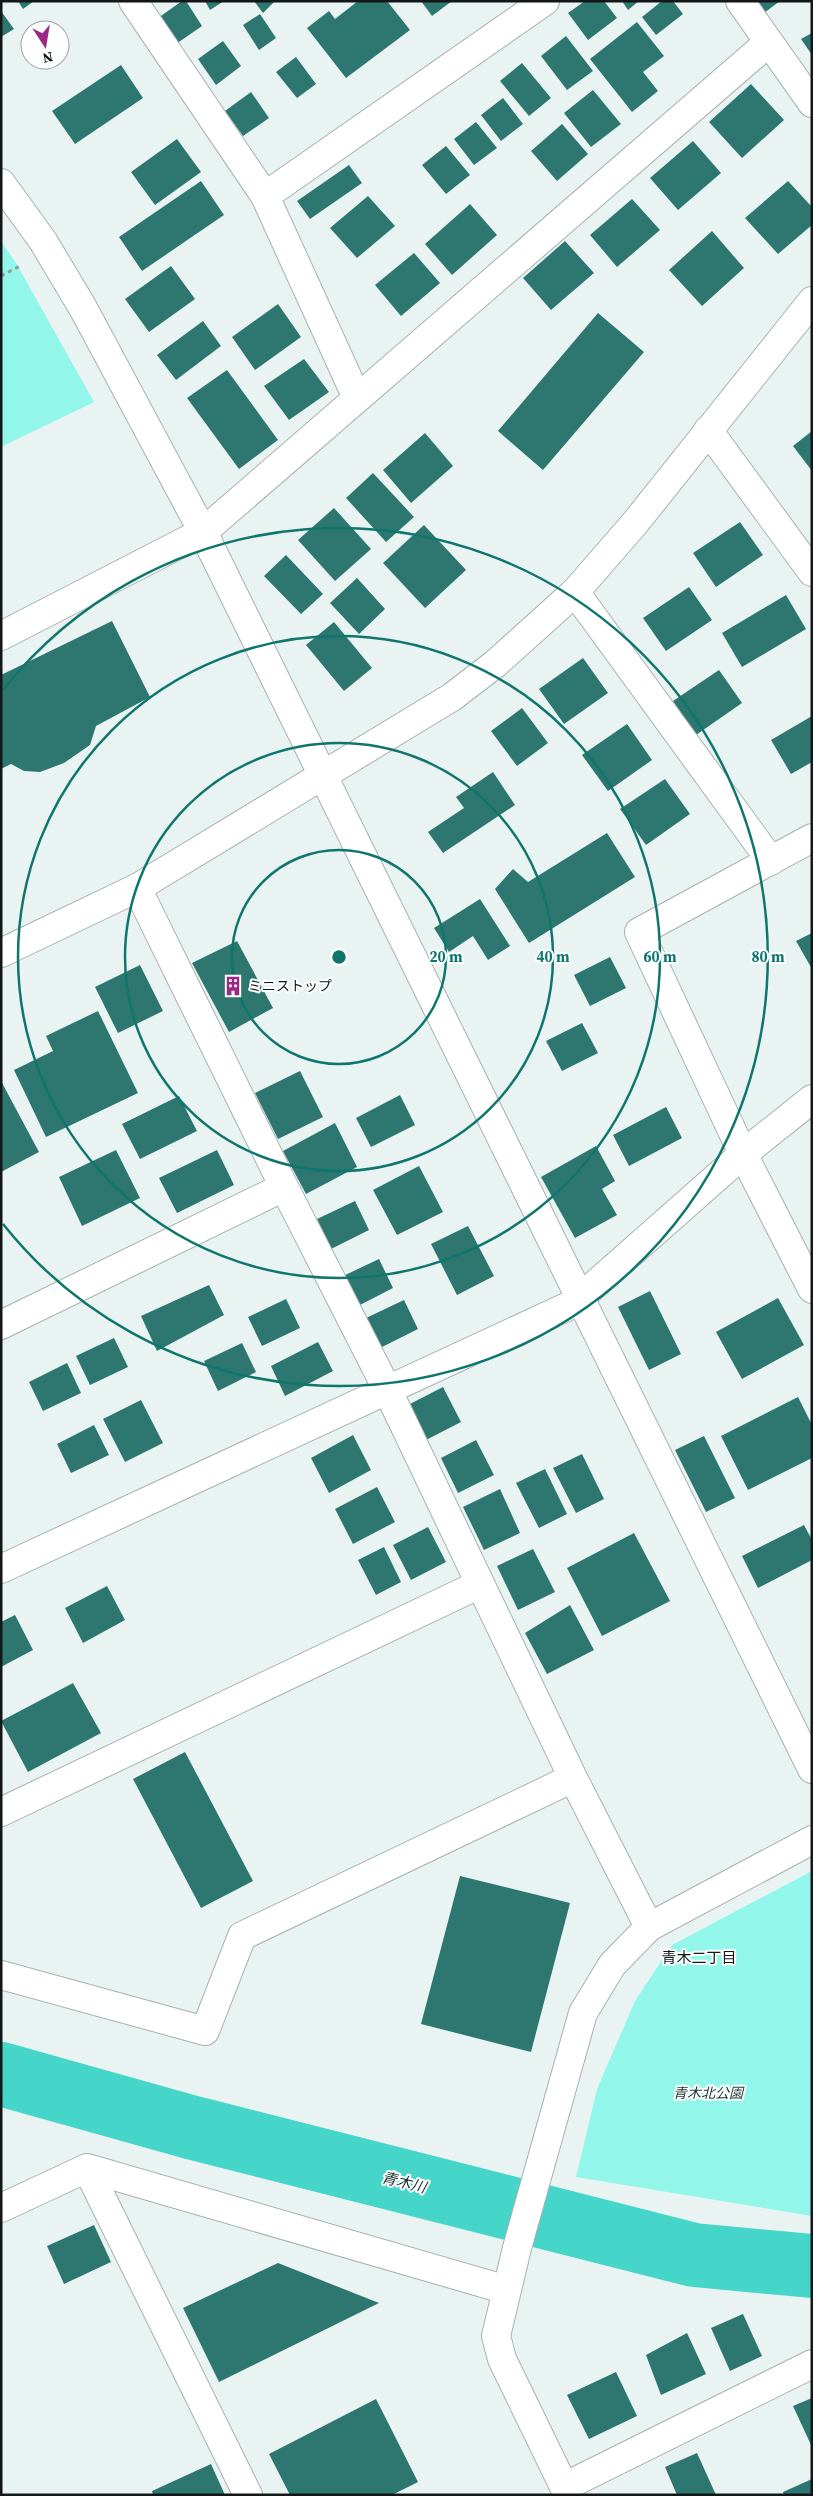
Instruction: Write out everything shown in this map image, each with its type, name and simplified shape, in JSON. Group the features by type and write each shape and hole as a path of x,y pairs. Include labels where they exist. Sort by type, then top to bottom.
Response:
{"street":[{"path":"133,1 265,196 357,398"},
{"path":"265,196 545,1"},
{"path":"740,1 812,103"},
{"path":"1,636 204,532 770,42"},
{"path":"1,183 43,241 83,308 204,532 812,1769"},
{"path":"1,954 137,888 452,697 495,664 575,592 635,524 812,301"},
{"path":"708,430 812,572"},
{"path":"575,592 771,861"},
{"path":"812,838 639,932 743,1154 812,1288"},
{"path":"137,888 284,1187 387,1389 574,1778 649,1927"},
{"path":"1,1569 573,1304 743,1154 812,1099"},
{"path":"1,1325 284,1187"},
{"path":"1,1812 480,1584"},
{"path":"1,1975 205,2031 242,1936 574,1778"},
{"path":"812,1840 649,1927 612,1966 583,2013 517,2248 496,2336 502,2359 566,2491 812,2364"},
{"path":"1,2208 87,2168 507,2290"},
{"path":"87,2168 248,2495"}],"path":[{"path":"1,276 26,263"}],"green space":[{"path":"1,241 16,263 94,402 1,447"},
{"name":"青木北公園","path":"812,1871 812,2216 576,2177 597,2089 635,2001 672,1945"}],"building":[{"path":"18,1 34,1 23,9"},
{"path":"182,1 186,1 202,26 176,44 158,18"},
{"path":"205,1 224,1 210,10"},
{"path":"254,1 275,1 263,13"},
{"path":"358,1 387,1 410,30 346,78 307,28 329,11 335,19"},
{"path":"421,1 452,1 432,16"},
{"path":"585,1 604,1 617,18 588,40 568,13"},
{"path":"622,1 639,1 628,10"},
{"path":"662,1 673,1 683,14 656,35 642,17"},
{"path":"756,1 780,1 764,13"},
{"path":"1,11 14,29 1,37"},
{"path":"260,14 276,38 259,50 243,25"},
{"path":"637,22 664,56 643,72 658,91 632,112 590,59"},
{"path":"812,33 812,55 801,39"},
{"path":"566,36 593,71 567,90 541,56"},
{"path":"223,41 241,66 216,85 198,59"},
{"path":"296,57 316,84 297,98 276,72"},
{"path":"522,63 551,98 529,116 500,81"},
{"path":"121,65 143,98 75,144 52,111"},
{"path":"751,84 784,120 742,158 709,122"},
{"path":"593,90 621,124 591,147 564,113"},
{"path":"251,92 269,118 243,136 225,111"},
{"path":"503,98 523,124 501,141 481,115"},
{"path":"476,122 497,148 474,165 454,139"},
{"path":"562,124 588,154 557,181 531,151"},
{"path":"177,139 201,172 155,205 131,172"},
{"path":"693,141 721,173 678,210 650,178"},
{"path":"446,146 470,175 446,194 422,165"},
{"path":"349,165 362,183 310,219 297,201"},
{"path":"201,181 224,215 142,271 119,237"},
{"path":"788,181 812,207 812,225 778,254 745,218"},
{"path":"368,196 395,226 357,258 330,228"},
{"path":"632,199 660,230 617,267 590,235"},
{"path":"470,204 497,235 452,275 425,244"},
{"path":"712,231 744,268 702,306 669,270"},
{"path":"565,241 594,273 551,310 523,278"},
{"path":"414,253 440,283 401,316 375,285"},
{"path":"171,266 195,299 149,332 125,299"},
{"path":"278,304 301,337 255,370 232,337"},
{"path":"598,313 644,352 543,470 498,431"},
{"path":"203,321 221,346 176,380 157,355"},
{"path":"304,359 329,392 289,420 264,386"},
{"path":"227,370 278,440 239,469 187,398"},
{"path":"812,431 812,471 793,446"},
{"path":"425,433 453,466 411,503 383,470"},
{"path":"373,473 414,517 386,542 346,498"},
{"path":"334,508 371,549 335,581 298,540"},
{"path":"740,522 763,555 716,587 693,553"},
{"path":"424,525 466,570 425,608 383,563"},
{"path":"286,555 323,594 301,614 264,576"},
{"path":"357,578 385,609 359,634 330,603"},
{"path":"689,587 712,620 666,651 643,618"},
{"path":"786,595 806,629 742,667 722,633"},
{"path":"112,621 150,697 96,726 90,745 64,763 40,772 24,771 11,764 1,769 1,675"},
{"path":"334,622 372,668 344,691 306,645"},
{"path":"583,658 608,693 564,724 539,689"},
{"path":"719,670 742,703 696,735 673,701"},
{"path":"522,708 548,743 517,766 491,731"},
{"path":"812,716 812,762 791,774 771,740"},
{"path":"627,724 652,760 608,791 582,755"},
{"path":"493,772 515,805 443,853 428,832 464,808 456,797"},
{"path":"665,779 690,814 646,845 620,809"},
{"path":"607,833 635,877 529,943 495,889 513,869 528,882"},
{"path":"480,899 510,946 488,960 473,936 449,952 434,928"},
{"path":"812,933 812,969 796,941"},
{"name":"ミニストップ","path":"237,941 273,1008 229,1032 192,963"},
{"path":"610,957 626,988 590,1006 574,975"},
{"path":"140,965 163,1011 118,1033 95,987"},
{"path":"98,1011 138,1093 46,1137 14,1070 53,1051 46,1036"},
{"path":"582,1023 598,1053 562,1071 546,1041"},
{"path":"300,1071 323,1117 278,1139 255,1093"},
{"path":"1,1081 39,1152 1,1172"},
{"path":"400,1095 415,1125 371,1147 356,1118"},
{"path":"179,1096 197,1131 140,1159 122,1124"},
{"path":"666,1107 682,1138 629,1166 613,1135"},
{"path":"335,1123 357,1167 306,1194 283,1151"},
{"path":"596,1146 615,1181 602,1189 617,1215 575,1238 541,1177"},
{"path":"116,1150 140,1198 82,1226 59,1177"},
{"path":"217,1150 234,1185 177,1213 159,1178"},
{"path":"419,1166 443,1212 397,1235 373,1190"},
{"path":"355,1201 369,1230 331,1249 317,1219"},
{"path":"468,1226 494,1276 457,1295 431,1244"},
{"path":"379,1259 393,1288 356,1307 341,1277"},
{"path":"209,1285 224,1315 157,1351 141,1316"},
{"path":"650,1291 681,1354 649,1370 618,1307"},
{"path":"778,1298 804,1345 742,1379 716,1332"},
{"path":"286,1299 300,1328 262,1346 248,1317"},
{"path":"404,1300 418,1329 380,1348 366,1318"},
{"path":"114,1338 128,1367 90,1385 76,1356"},
{"path":"318,1342 333,1371 285,1396 271,1366"},
{"path":"242,1343 256,1372 218,1391 204,1361"},
{"path":"67,1363 81,1393 43,1411 29,1382"},
{"path":"443,1387 461,1422 426,1440 408,1405"},
{"path":"798,1397 812,1425 812,1458 748,1490 721,1436"},
{"path":"141,1400 163,1443 125,1462 103,1419"},
{"path":"94,1425 109,1455 71,1473 57,1444"},
{"path":"353,1435 371,1470 329,1493 311,1458"},
{"path":"704,1436 735,1498 706,1512 675,1450"},
{"path":"476,1440 494,1475 458,1493 441,1458"},
{"path":"582,1454 604,1499 576,1513 553,1468"},
{"path":"545,1469 567,1514 539,1528 516,1483"},
{"path":"377,1487 395,1522 353,1544 335,1509"},
{"path":"500,1489 520,1533 484,1550 463,1507"},
{"path":"804,1525 812,1540 812,1560 758,1588 742,1556"},
{"path":"428,1527 446,1562 411,1580 393,1545"},
{"path":"634,1533 670,1601 602,1636 567,1568"},
{"path":"384,1547 401,1582 376,1595 358,1560"},
{"path":"533,1549 555,1592 518,1610 497,1566"},
{"path":"107,1586 125,1620 83,1643 65,1608"},
{"path":"570,1605 594,1650 547,1674 525,1633"},
{"path":"15,1615 33,1650 1,1667 1,1622"},
{"path":"73,1683 101,1733 28,1772 1,1721"},
{"path":"185,1752 253,1881 201,1908 133,1779"},
{"path":"460,1876 570,1903 531,2052 421,2024"},
{"path":"94,2225 111,2262 64,2284 47,2246"},
{"path":"278,2263 379,2303 219,2382 183,2308"},
{"path":"743,2314 762,2356 730,2371 711,2328"},
{"path":"687,2333 706,2374 661,2395 646,2355"},
{"path":"616,2372 637,2416 589,2439 567,2395"},
{"path":"812,2398 812,2447 793,2406"},
{"path":"376,2399 418,2482 392,2495 290,2495 269,2454"},
{"path":"697,2453 716,2495 677,2495 665,2467"},
{"path":"211,2464 225,2495 153,2495 152,2491"},
{"path":"812,2479 812,2495 784,2495 783,2492"}],"waterway":[{"name":"青木川","path":"1,2074 190,2127 694,2255 812,2266"}],"place":[{"name":"ミニストップ","path":"233,986"}],"district":[{"name":"青木二丁目","path":"699,1957"}]}
